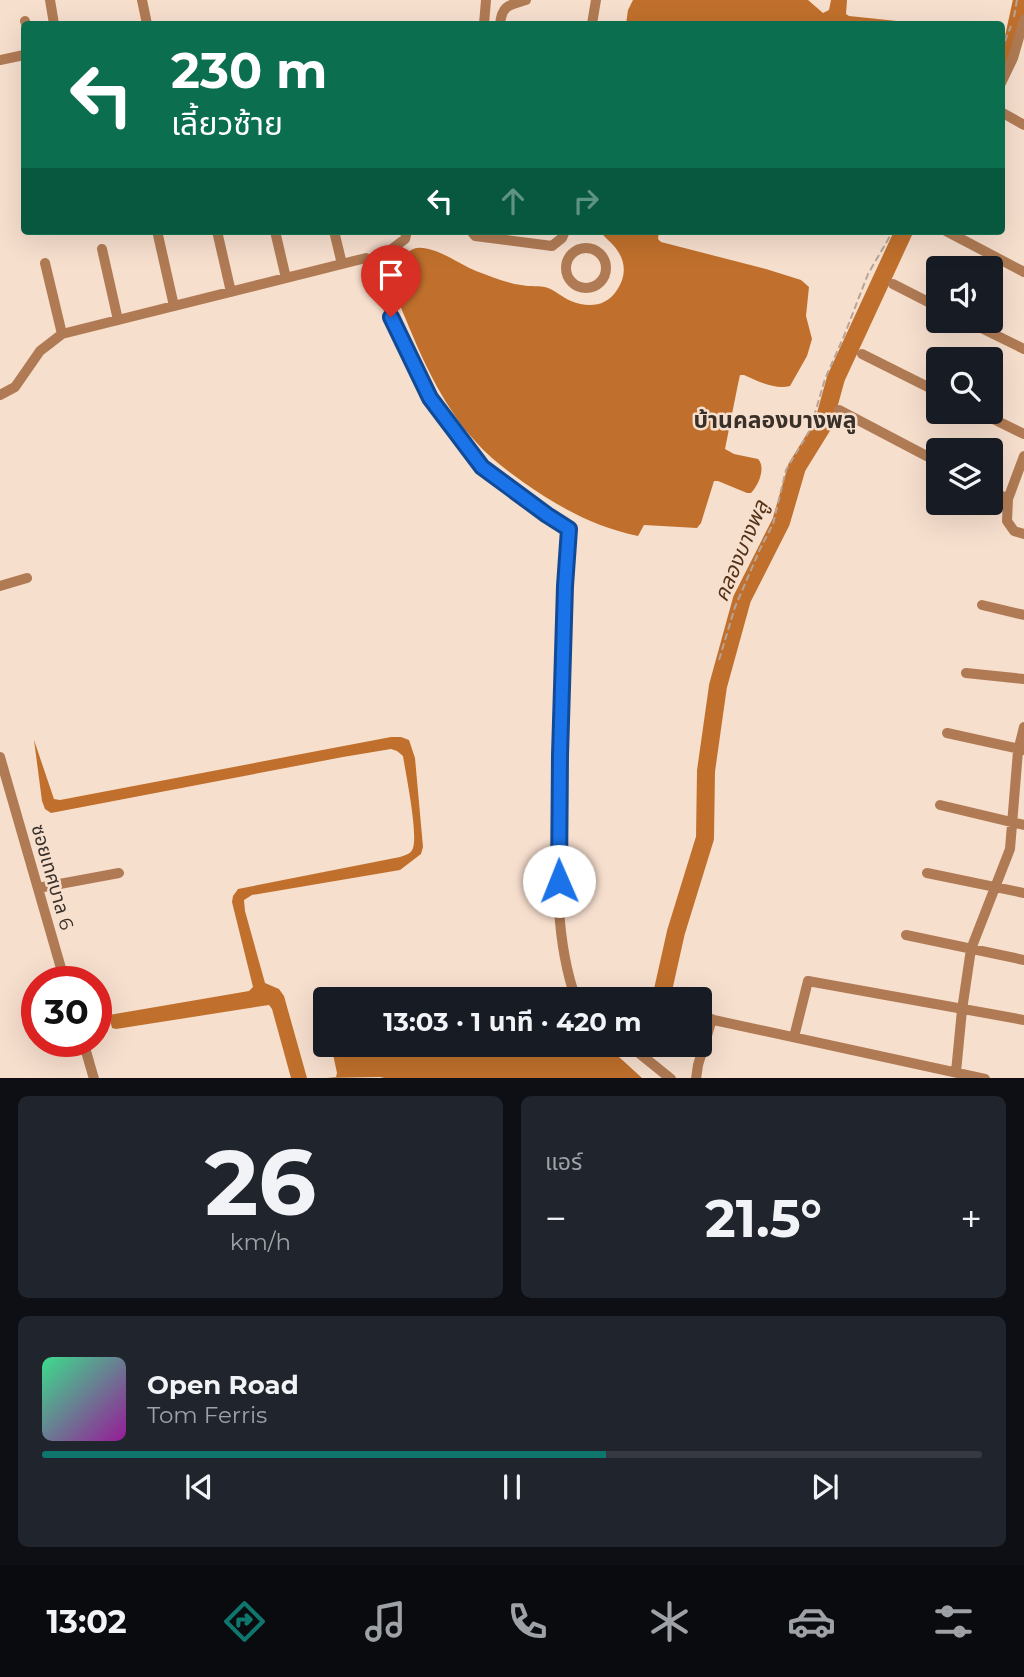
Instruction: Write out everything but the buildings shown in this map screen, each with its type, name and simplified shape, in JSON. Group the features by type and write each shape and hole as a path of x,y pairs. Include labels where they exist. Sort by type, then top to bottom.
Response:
{"street":[{"path":"50,0 54,21"},
{"path":"142,0 146,21"},
{"path":"484,21 486,0"},
{"path":"500,21 504,8 526,0"},
{"path":"592,21 596,0"},
{"path":"1005,75 1024,20"},
{"path":"0,61 21,56"},
{"path":"1005,114 1024,125"},
{"path":"158,235 174,306"},
{"path":"218,235 231,292"},
{"path":"276,235 286,278"},
{"path":"335,235 342,264"},
{"path":"406,235 405,239 388,252 383,297 430,398 482,467 569,529 565,586 558,860 561,924 572,987"},
{"path":"474,235 552,246 563,235"},
{"path":"954,235 1024,272"},
{"path":"557,243 570,256"},
{"path":"102,249 118,320"},
{"path":"0,396 15,387 40,351 62,334 366,258"},
{"path":"45,262 62,334"},
{"path":"893,284 926,301"},
{"path":"991,333 1024,349"},
{"path":"862,354 926,386"},
{"path":"839,410 926,456"},
{"path":"1002,424 1024,435"},
{"path":"1024,456 1008,499 1007,521 1014,531 1024,534"},
{"path":"1003,496 1008,499"},
{"path":"0,586 27,578"},
{"path":"982,605 1024,615"},
{"path":"967,673 1024,679"},
{"path":"956,1072 971,949 1018,824 1024,727"},
{"path":"947,733 1021,749"},
{"name":"ซอยเทศบาล 6","path":"0,757 4,783 60,966"},
{"path":"940,805 1018,824"},
{"path":"38,888 119,873"},
{"path":"926,873 1024,893"},
{"path":"906,934 1024,960"},
{"path":"794,1037 808,981 1024,1020"},
{"path":"712,1019 981,1078"},
{"path":"88,1057 94,1078"},
{"path":"644,1057 670,1078"},
{"path":"696,1078 700,1057"}],"path":[{"path":"1005,40 1017,0"},
{"path":"719,660 734,607 772,524 786,470 810,430 825,379 868,274 891,235"}],"shaded area":[{"path":"633,0 808,0 823,13 829,10 831,0 847,0 846,14 849,16 897,21 626,21"},
{"path":"604,235 658,235 661,242 766,269 801,280 809,287 806,316 812,339 807,356 790,386 773,386 740,375 725,449 734,454 758,459 761,467 759,481 751,493 747,493 714,481 697,528 644,525 638,536 622,532 563,508 504,468 464,429 437,387 395,288 395,273 403,257 411,250 424,248 504,281 548,288 577,303 602,303 617,290 624,268 618,251"},
{"path":"391,737 409,740 415,758 423,847 421,854 400,870 252,895 244,900 265,983 279,989 284,996 307,1078 291,1078 269,1005 116,1029 112,1028 112,1014 249,991 253,987 232,902 238,889 410,853 414,830 403,756 391,749 51,813 45,809 42,801 34,740 54,799"},
{"path":"334,1057 619,1057 642,1078 327,1078 336,1077"}],"waterway":[{"name":"คลองบางพลู","path":"1005,59 1013,42 1022,0"},
{"name":"คลองบางพลู","path":"664,987 676,932 705,838 706,771 718,686 742,599 781,522 797,467 823,425 836,378 902,235"}],"district":[{"name":"บ้านคลองบางพลู","path":"775,420"}],"route":[{"path":"391,317 430,398 482,467 569,529 560,755 559,881"}]}
